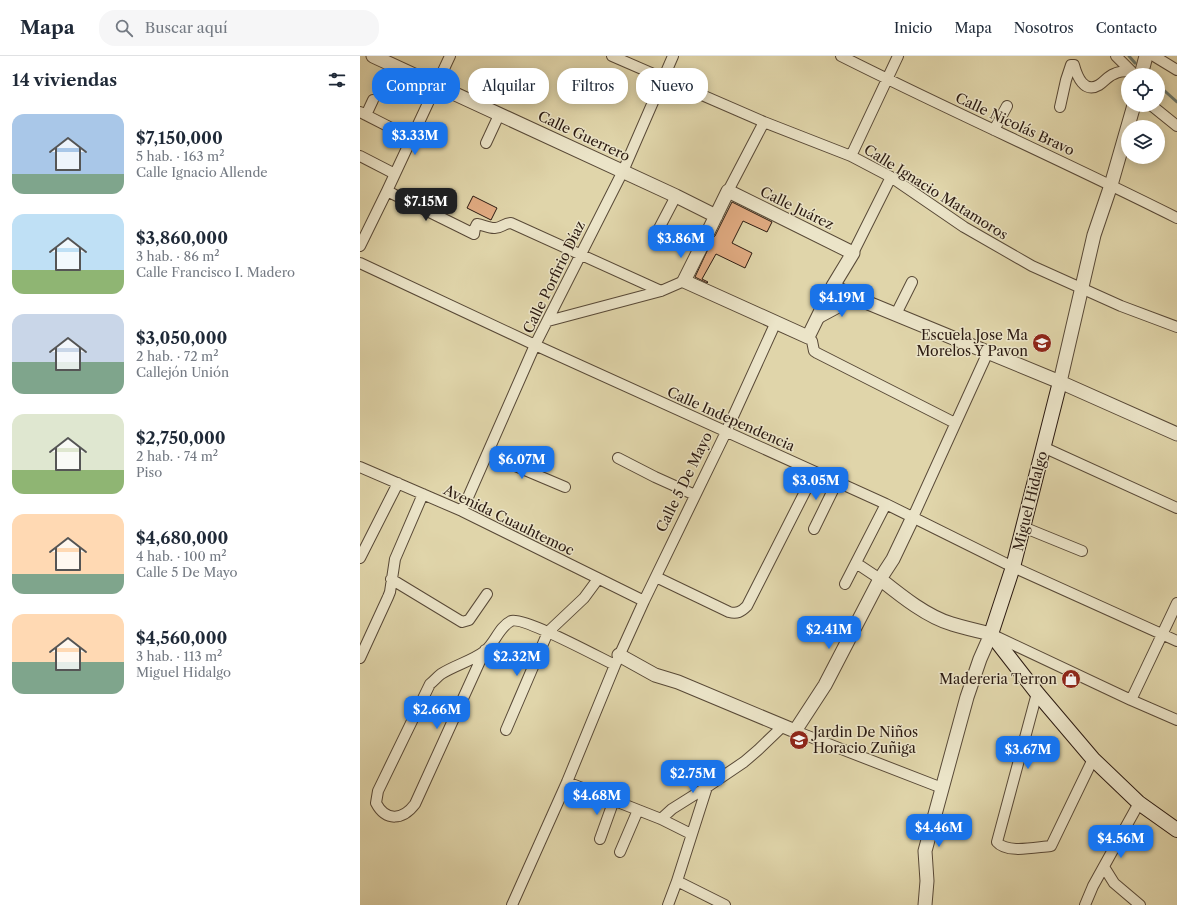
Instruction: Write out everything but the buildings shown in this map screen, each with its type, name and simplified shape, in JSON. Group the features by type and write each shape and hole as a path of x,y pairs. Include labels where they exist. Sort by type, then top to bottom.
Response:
{"main road":[{"name":"Miguel Hidalgo","path":"991,634 1013,567 1060,382"},
{"path":"991,634 1037,693 1093,759 1139,803 1177,830"}],"street":[{"name":"Calle Guerrero","path":"373,56 399,68"},
{"path":"444,68 450,56"},
{"name":"Calle Ignacio Matamoros","path":"612,56 638,68"},
{"name":"Calle Porfirio Díaz","path":"667,68 673,56"},
{"path":"851,156 898,56"},
{"path":"1116,56 1129,68"},
{"path":"1139,68 1146,56"},
{"path":"1154,56 1177,70"},
{"name":"Calle Nicolás Bravo","path":"846,57 887,79 1111,185 1177,218"},
{"path":"1060,107 1071,64 1074,65 1079,80 1091,88 1098,86 1114,74 1121,74"},
{"name":"Calle Guerrero","path":"460,96 716,216"},
{"name":"Calle Ignacio Matamoros","path":"708,98 851,156 891,177 986,240 1032,266 1120,306 1177,327"},
{"path":"372,101 363,113 412,138"},
{"path":"360,246 427,104"},
{"name":"Calle Porfirio Díaz","path":"462,511 535,346 622,171 651,104"},
{"path":"994,130 1007,106"},
{"name":"Miguel Hidalgo","path":"1060,382 1094,235 1111,185 1132,112"},
{"path":"1160,112 1177,126"},
{"path":"486,144 499,115"},
{"path":"708,232 764,122"},
{"path":"360,156 395,174"},
{"path":"808,337 853,253 891,177"},
{"path":"387,191 474,234 475,228 478,224 497,228 506,223 511,223 661,291"},
{"name":"Calle Juárez","path":"728,191 853,253"},
{"path":"654,238 676,196"},
{"path":"548,321 661,291 684,281 701,247"},
{"name":"Calle Independencia","path":"360,263 535,346 886,504 1013,567 1177,641"},
{"path":"684,281 808,337 812,341 814,351 955,423"},
{"path":"896,314 912,282"},
{"path":"834,286 856,298 1060,382 1177,434"},
{"path":"817,319 856,298"},
{"name":"Calle 5 De Mayo","path":"512,905 567,782 617,660 726,432 776,322"},
{"path":"795,731 825,685 880,579 893,560 988,352"},
{"path":"1043,447 1177,508"},
{"path":"487,454 565,487"},
{"path":"618,458 695,495"},
{"name":"Avenida Cuauhtemoc","path":"360,467 462,511 644,601"},
{"path":"656,577 729,612 739,613 746,606 815,472"},
{"path":"814,529 837,482"},
{"path":"360,558 398,483"},
{"path":"360,658 390,592 391,579 397,552 423,494"},
{"path":"844,584 886,504"},
{"path":"1023,527 1082,551"},
{"path":"856,563 907,600 950,624 991,634 1130,700 1177,720"},
{"path":"391,579 462,622 469,620 487,594"},
{"path":"506,730 548,632 589,592 598,579"},
{"path":"1130,700 1163,635 1177,603"},
{"path":"485,650 441,674 430,684 378,791 376,803 383,812 391,817 401,816 411,810 415,804 485,650 506,625 516,620 655,675 678,682 782,726 942,788"},
{"path":"925,905 927,881 925,851 967,697 980,659 991,634"},
{"path":"1037,693 997,842 1000,846 1011,849 1051,846 1093,759"},
{"path":"661,819 672,809 744,762 782,726"},
{"path":"567,782 661,819 692,834"},
{"path":"668,905 678,881 707,787"},
{"path":"600,839 614,800"},
{"path":"1085,905 1093,886 1139,803"},
{"path":"620,852 638,810"},
{"path":"1104,867 1114,883 1140,905"},
{"path":"678,881 725,905"}],"waterway":[{"path":"1129,56 1135,63"},
{"path":"1165,91 1177,102"}],"place":[{"name":"Escuela Jose Ma Morelos Y Pavon","path":"1042,343"},
{"name":"Madereria Terron","path":"1071,679"},
{"name":"Jardin De Niños Horacio Zuñiga","path":"799,740"}]}
